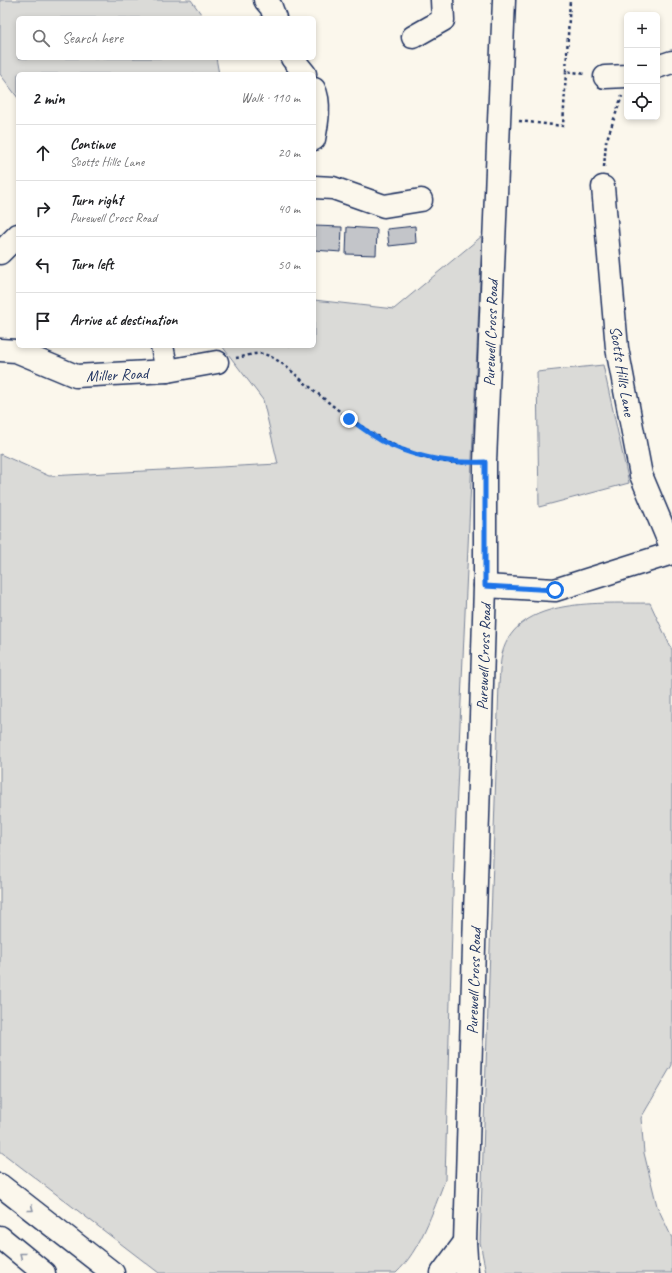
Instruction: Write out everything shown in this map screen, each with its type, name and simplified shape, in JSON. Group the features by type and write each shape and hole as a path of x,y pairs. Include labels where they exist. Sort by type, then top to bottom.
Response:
{"main road":[{"path":"266,0 274,16"},
{"path":"413,37 443,20 442,0"},
{"name":"Purewell Cross Road","path":"467,1273 465,1242 485,586 485,462 504,0"},
{"path":"294,60 303,72"},
{"path":"660,66 672,62"},
{"path":"606,77 624,82"},
{"path":"316,100 318,112 316,126"},
{"path":"316,187 333,188 384,206 421,200"},
{"name":"Scotts Hills Lane","path":"603,187 618,356 641,475 672,549"},
{"path":"0,253 16,237"},
{"name":"Miller Road","path":"162,348 167,371"},
{"name":"Miller Road","path":"0,350 16,351 76,376 167,371 217,362"},
{"path":"485,586 555,590 672,552"},
{"path":"0,1185 113,1273"},
{"path":"0,1237 44,1273"},
{"path":"442,1273 465,1242"}],"path":[{"path":"499,119 563,126 570,0"},
{"path":"566,71 606,77"},
{"path":"603,187 606,142 626,84"},
{"path":"217,362 262,353 279,362 349,419 382,441 425,457 462,463 485,462"}],"shaded area":[{"path":"0,0 191,0 203,16 16,16 16,60 216,60 219,72 16,72 16,95 0,74"},
{"path":"482,236 454,857 445,1180 431,1217 419,1242 405,1264 396,1273 159,1273 0,1151 0,454 49,476 278,464 263,400 224,348 316,348 316,300 394,309"},
{"path":"603,365 629,483 539,507 537,372"},
{"path":"650,603 672,650 672,1065 641,1118 644,1153 657,1206 672,1238 672,1273 486,1273 480,1242 499,684 502,654 511,635 525,621 543,612 586,604"}],"building":[{"path":"316,226 342,227 341,252 316,250"},
{"path":"415,226 416,243 389,246 387,229"},
{"path":"347,227 377,229 376,255 346,254"}],"route":[{"path":"349,419 382,441 425,457 462,463 485,462 485,586 555,590"}]}
